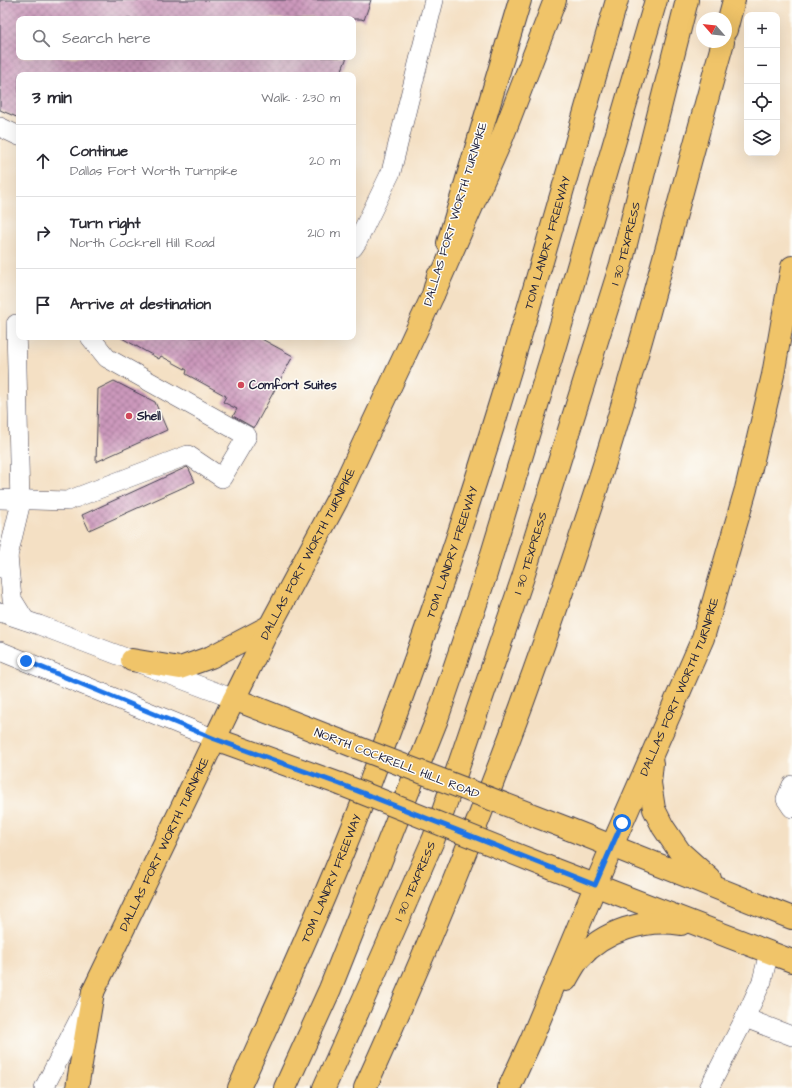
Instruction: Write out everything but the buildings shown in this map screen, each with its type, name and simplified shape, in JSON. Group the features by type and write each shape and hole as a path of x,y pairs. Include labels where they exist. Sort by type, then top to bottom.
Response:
{"main road":[{"name":"DALLAS FORT WORTH TURNPIKE","path":"94,992 270,626 337,500 433,295 520,0"},
{"path":"433,295 502,138 555,0"},
{"name":"TOM LANDRY FREEWAY","path":"239,1088 290,975 346,844 397,711 442,582 489,439 617,0"},
{"path":"285,1088 330,989 437,719 485,577 547,374 656,0"},
{"name":"I 30 TEXPRESS","path":"324,1088 434,838 521,585 621,264 687,0"},
{"path":"731,12 734,0"},
{"path":"365,1088 398,1016 454,884 505,752 555,614 600,479 641,342 721,48"},
{"name":"DALLAS FORT WORTH TURNPIKE","path":"509,1088 538,1023 595,885 703,638 744,497 772,375 792,266"},
{"path":"132,660 180,668 211,657 270,626"},
{"name":"NORTH COCKRELL HILL ROAD","path":"234,699 720,888 792,918"},
{"path":"215,739 340,784 553,869 792,961"},
{"path":"654,750 650,783 654,809 663,827 680,852 720,888"},
{"path":"538,1023 579,959 604,938 632,926 666,922 707,928"},
{"path":"77,1088 94,992"}],"street":[{"path":"356,244 391,172 434,0"},
{"path":"0,127 16,135"},
{"path":"12,324 20,506 4,562 12,599 25,620"},
{"path":"0,499 67,501 188,455 222,478 247,436 107,358 92,340"},
{"name":"NORTH COCKRELL HILL ROAD","path":"0,612 25,620 234,699"},
{"path":"0,652 215,739"},
{"path":"792,785 786,799 792,808"},
{"path":"709,1088 762,981 768,952"},
{"name":"DALLAS FORT WORTH TURNPIKE","path":"44,1088 94,992"},
{"path":"745,1018 792,1036"}],"place":[{"name":"Comfort Suites","path":"241,385"},
{"name":"Shell","path":"129,416"}],"route":[{"path":"26,661 215,739 340,784 595,885 622,823"}]}
